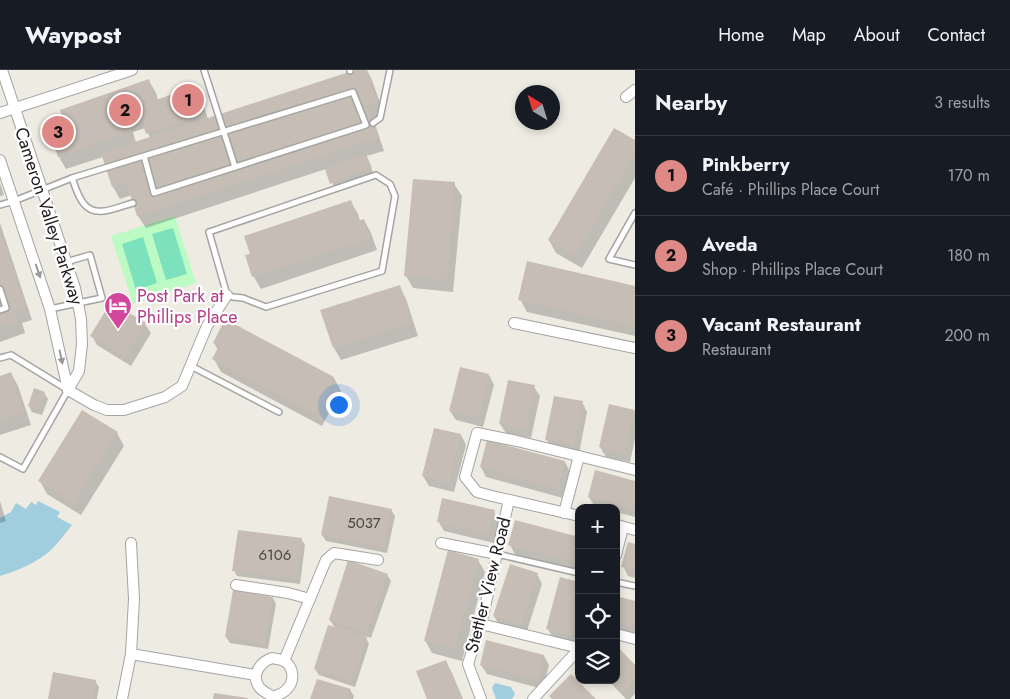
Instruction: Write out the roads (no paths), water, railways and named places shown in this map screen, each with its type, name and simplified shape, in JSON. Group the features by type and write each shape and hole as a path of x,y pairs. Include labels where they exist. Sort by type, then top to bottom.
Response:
{"street":[{"name":"Cameron Valley Parkway","path":"2,70 75,288 81,319 82,344 79,370 68,390"},
{"path":"0,113 132,70"},
{"path":"626,97 635,90"},
{"name":"Cameron Valley Parkway","path":"0,160 50,309 68,390"},
{"path":"68,390 107,410 124,410 166,397 182,386 207,326 227,295"},
{"path":"514,322 635,348"},
{"path":"575,515 477,492 465,477 476,433 635,470"},
{"path":"564,513 579,456"},
{"name":"Stettler View Road","path":"481,699 468,664 481,624 509,500"},
{"path":"620,526 635,530"},
{"path":"122,699 130,654 134,599 131,542"},
{"path":"440,543 497,554"},
{"path":"284,661 326,560 334,553 378,560"},
{"path":"236,585 288,593 310,599"},
{"path":"481,624 575,647"},
{"path":"620,635 635,639"},
{"path":"533,699 575,652"},
{"path":"130,654 256,675"},
{"path":"272,658 284,661 292,670 292,681 286,691 273,698 259,687 256,675 261,664 266,660 272,658"}],"lane":[{"path":"204,70 235,167"},
{"path":"373,123 380,118 390,70"},
{"path":"0,205 72,178 144,156 224,132 354,92 366,125 154,193 144,156"},
{"path":"376,175 390,184 395,196 382,271 266,307 243,298 227,295 209,232 376,175"},
{"path":"72,178 82,203 91,211 102,212 133,203"},
{"path":"635,212 609,259 635,265"},
{"path":"50,309 102,298 90,255 66,262"},
{"path":"0,289 6,308 0,310"},
{"path":"0,358 10,355 68,390 24,469 0,457"},
{"path":"190,366 279,412"},
{"path":"497,554 575,572"},
{"path":"620,583 635,586"}],"water":[{"path":"38,501 60,512 57,517 72,525 52,549 40,558 21,569 0,576 0,518 11,512 16,503 26,509 31,502 36,505"},
{"path":"495,683 511,687 515,694 512,699 496,699 492,688"}],"place":[{"name":"Pinkberry","path":"188,100"},
{"name":"Aveda","path":"125,110"},
{"name":"Vacant Restaurant","path":"58,132"},
{"name":"Post Park at Phillips Place","path":"118,330"}]}
